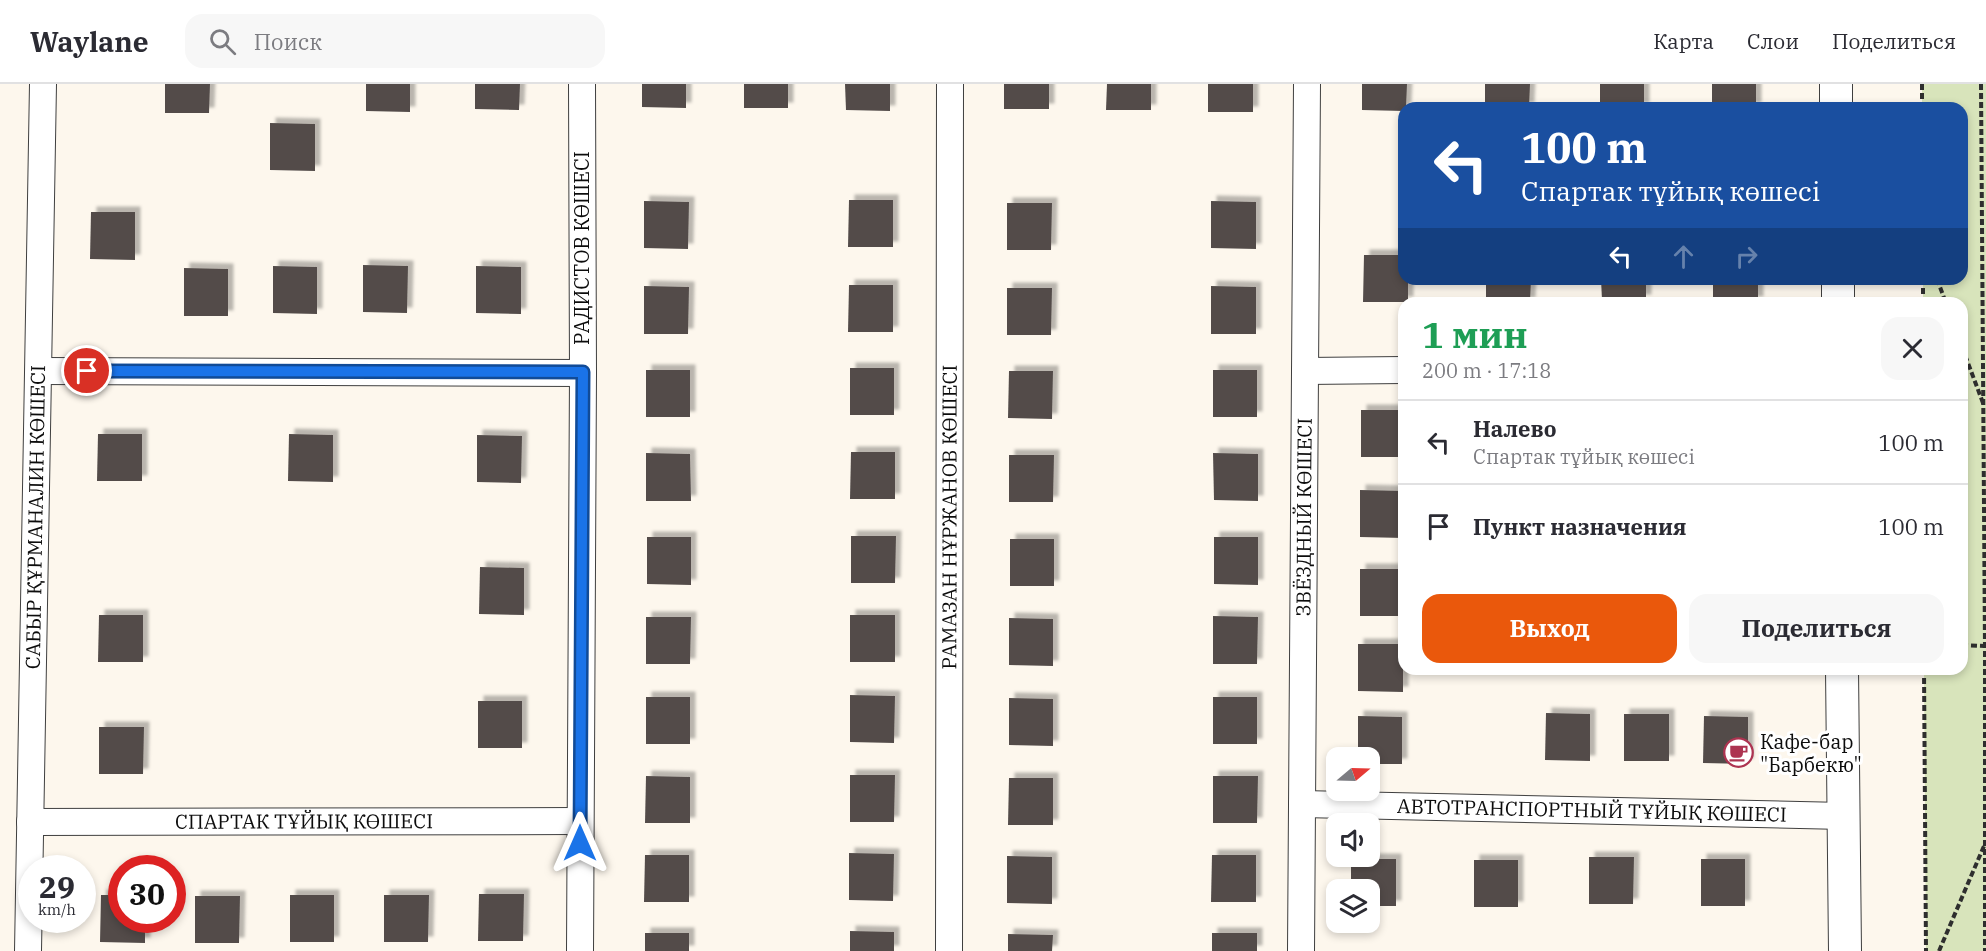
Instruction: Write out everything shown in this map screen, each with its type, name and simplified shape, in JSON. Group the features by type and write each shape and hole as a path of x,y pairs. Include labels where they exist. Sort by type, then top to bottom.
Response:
{"street":[{"name":"САБЫР ҚҰРМАНАЛИН КӨШЕСІ","path":"28,951 43,84"},
{"name":"РАДИСТОВ КӨШЕСІ","path":"580,951 582,84"},
{"name":"РАМАЗАН НҰРЖАНОВ КӨШЕСІ","path":"949,951 950,84"},
{"name":"ЗВЁЗДНЫЙ КӨШЕСІ","path":"1301,951 1307,84"},
{"path":"1836,84 1836,102"},
{"path":"1305,370 1398,369"},
{"path":"39,371 583,372"},
{"path":"1842,675 1845,951"},
{"name":"АВТОТРАНСПОРТНЫЙ ТҰЙЫҚ КӨШЕСІ","path":"1302,804 1844,816"},
{"name":"СПАРТАК ТҰЙЫҚ КӨШЕСІ","path":"30,822 580,821"}],"path":[{"path":"1922,84 1922,102"},
{"path":"1981,84 1984,91 1985,951"},
{"path":"1968,362 1984,403"},
{"path":"1968,645 1986,646"},
{"path":"1924,675 1926,951"},
{"path":"1939,951 1985,843"}],"green space":[{"path":"1922,84 1986,84 1986,951 1926,951 1924,675 1968,675 1968,297 1923,297 1923,285 1968,285 1968,102 1922,102"}],"building":[{"path":"165,84 210,84 209,113 165,113"},
{"path":"366,84 410,84 410,112 366,111"},
{"path":"475,84 520,84 519,110 475,109"},
{"path":"642,84 686,84 686,108 642,107"},
{"path":"744,84 788,84 788,108 744,108"},
{"path":"845,84 890,84 890,111 846,110"},
{"path":"1004,84 1049,84 1049,109 1004,109"},
{"path":"1107,84 1151,84 1151,110 1106,110"},
{"path":"1208,84 1253,84 1253,112 1208,112"},
{"path":"1362,84 1407,84 1406,102 1398,102 1398,111 1362,110"},
{"path":"1485,84 1530,84 1529,102 1485,102"},
{"path":"1600,84 1644,84 1644,102 1600,102"},
{"path":"1712,84 1756,84 1756,102 1712,102"},
{"path":"270,123 315,124 315,171 270,170"},
{"path":"849,200 893,200 893,247 848,247"},
{"path":"644,201 689,202 688,249 644,248"},
{"path":"1211,201 1256,202 1256,249 1211,248"},
{"path":"1007,203 1052,203 1051,250 1007,250"},
{"path":"91,212 135,212 135,260 90,259"},
{"path":"1364,255 1398,255 1398,285 1408,285 1408,297 1398,297 1398,302 1363,302"},
{"path":"363,265 408,266 407,313 363,312"},
{"path":"273,266 317,267 317,314 273,313"},
{"path":"476,266 521,267 521,314 476,313"},
{"path":"184,268 228,269 228,316 184,316"},
{"path":"849,285 893,285 893,332 848,332"},
{"path":"1486,285 1531,285 1530,297 1486,297"},
{"path":"1601,285 1646,285 1646,297 1602,297"},
{"path":"1713,285 1758,285 1758,297 1713,297"},
{"path":"644,286 689,287 688,334 644,334"},
{"path":"1211,286 1256,287 1256,334 1211,334"},
{"path":"1007,288 1052,288 1051,335 1007,335"},
{"path":"850,368 894,368 894,415 850,415"},
{"path":"646,370 690,370 690,417 646,417"},
{"path":"1213,370 1257,370 1257,417 1213,417"},
{"path":"1009,371 1053,371 1052,419 1008,418"},
{"path":"1361,410 1398,410 1398,457 1361,457"},
{"path":"98,434 142,434 142,481 97,481"},
{"path":"289,434 333,435 333,482 288,481"},
{"path":"477,435 522,436 521,483 477,482"},
{"path":"851,452 895,452 895,499 850,499"},
{"path":"646,453 690,454 691,501 646,501"},
{"path":"1213,453 1258,454 1258,501 1214,500"},
{"path":"1009,455 1054,455 1053,502 1009,502"},
{"path":"1360,490 1398,491 1398,538 1360,537"},
{"path":"851,536 896,536 895,583 851,583"},
{"path":"647,537 691,537 691,585 647,584"},
{"path":"1214,537 1258,537 1258,585 1214,584"},
{"path":"1010,539 1054,539 1054,586 1010,586"},
{"path":"480,567 524,568 524,615 479,614"},
{"path":"1360,569 1398,569 1398,616 1360,616"},
{"path":"99,615 143,615 143,662 98,662"},
{"path":"850,615 895,615 895,662 850,662"},
{"path":"1213,616 1258,617 1257,664 1213,664"},
{"path":"646,617 691,617 690,664 646,664"},
{"path":"1009,618 1053,619 1053,666 1009,665"},
{"path":"1358,644 1398,644 1398,675 1403,675 1403,692 1358,691"},
{"path":"850,695 895,696 894,743 850,742"},
{"path":"646,697 690,697 690,744 646,744"},
{"path":"1213,697 1257,697 1257,744 1213,744"},
{"path":"1009,698 1053,699 1053,746 1009,745"},
{"path":"478,701 522,701 522,748 478,748"},
{"path":"1546,713 1590,714 1590,761 1545,760"},
{"path":"1624,714 1669,714 1669,761 1624,761"},
{"path":"1358,716 1402,717 1402,764 1380,764 1380,747 1358,747"},
{"path":"1704,716 1748,717 1748,764 1703,763"},
{"path":"99,727 144,727 143,774 99,774"},
{"path":"850,775 895,775 894,822 850,822"},
{"path":"646,776 690,777 690,823 645,823"},
{"path":"1213,776 1258,776 1257,823 1213,823"},
{"path":"1009,778 1053,778 1053,825 1008,825"},
{"path":"849,853 894,854 893,901 849,900"},
{"path":"645,855 689,855 689,902 644,902"},
{"path":"1212,855 1256,855 1256,902 1211,902"},
{"path":"1007,856 1052,857 1052,904 1007,903"},
{"path":"1589,857 1634,857 1633,904 1589,904"},
{"path":"1380,859 1396,859 1396,906 1380,906 1380,879 1351,879 1351,867 1380,867"},
{"path":"1701,859 1745,859 1745,906 1701,906"},
{"path":"1474,860 1518,860 1518,907 1474,907"},
{"path":"479,894 524,894 523,941 478,941"},
{"path":"101,895 108,895 108,933 145,933 145,943 100,942"},
{"path":"290,895 334,895 334,942 290,942"},
{"path":"384,895 429,895 428,942 384,942"},
{"path":"195,896 240,896 239,943 195,943"},
{"path":"850,931 894,932 894,951 850,951"},
{"path":"645,933 689,933 689,951 645,951"},
{"path":"1212,933 1257,933 1257,951 1212,951"},
{"path":"1008,934 1053,935 1052,951 1008,951"}],"place":[{"name":"Кафе-бар \"Барбекю\"","path":"1739,753"}],"route":[{"path":"87,371 583,372 580,843"}]}
